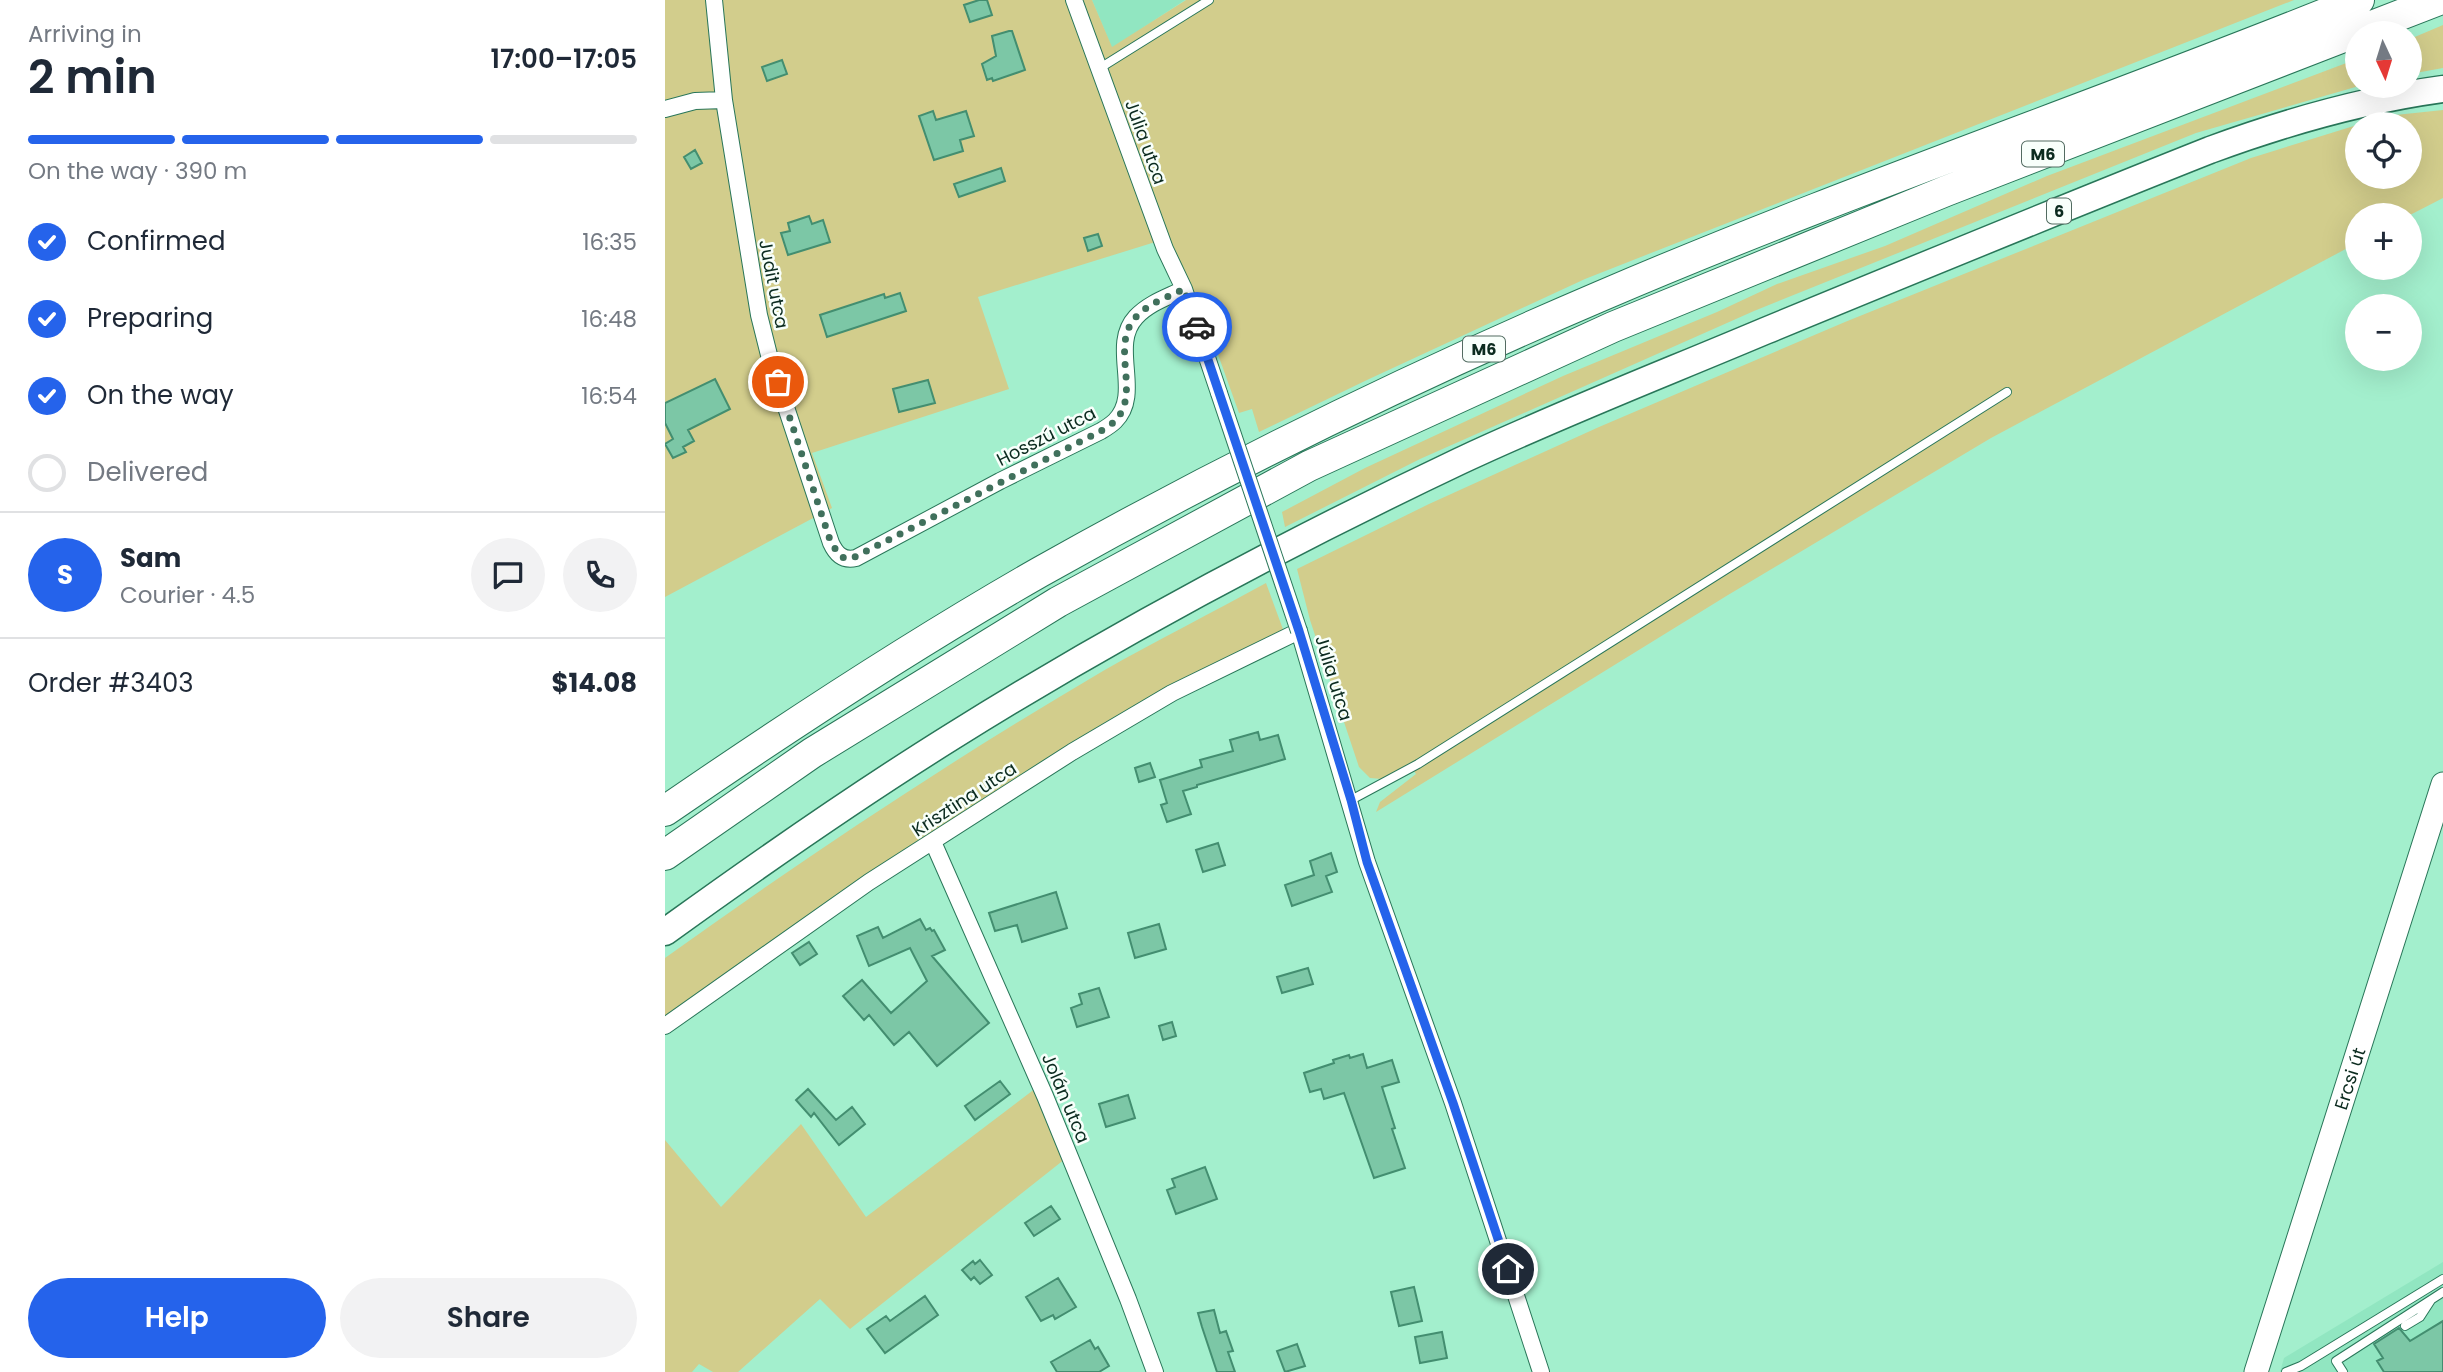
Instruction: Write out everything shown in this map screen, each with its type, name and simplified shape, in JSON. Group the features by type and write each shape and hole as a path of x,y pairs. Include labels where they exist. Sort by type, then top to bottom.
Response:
{"highway":[{"name":"M6","path":"665,811 817,710 1040,572 1297,435 1587,302 1673,266 2238,50 2359,0"},
{"name":"M6","path":"665,855 812,754 1046,609 1309,466 1613,327 1946,191 2439,0"}],"main road":[{"name":"6","path":"665,932 843,807 1062,671 1231,577 1461,461 1636,384 2210,150 2277,125 2332,110 2443,89"},
{"name":"Ercsi út","path":"2256,1372 2443,784"}],"street":[{"name":"Judit utca","path":"714,0 724,100 759,315 770,359 831,543 837,554 846,559"},
{"name":"Júlia utca","path":"1075,0 1164,249 1184,289 1299,631 1351,800 1367,862 1458,1116 1541,1372"},
{"path":"665,109 695,101 724,100"},
{"name":"Hosszú utca","path":"846,559 856,558 1101,431 1115,421 1123,410 1126,397 1124,347 1128,329 1136,317 1149,307 1184,289"},
{"name":"Krisztina utca","path":"665,1026 902,860 1131,716 1299,631"},
{"name":"Jolán utca","path":"933,842 1045,1096 1155,1372"}],"lane":[{"path":"1100,68 1209,0"},
{"path":"1351,800 1418,764 2007,392"},
{"path":"2286,1372 2301,1366 2443,1279"},
{"path":"2343,1372 2336,1361 2443,1292"},
{"path":"2405,1326 2420,1317 2433,1298"}],"shaded area":[{"path":"665,0 1092,0 1112,47 1186,0 2294,0 1585,279 1259,432 1252,409 1239,413 1201,307 1165,239 978,297 1009,389 812,453 832,508 665,597"},
{"path":"1092,0 1185,0 1112,48"},
{"path":"2443,25 2443,68 2422,72 2422,34"},
{"path":"2345,64 2345,90 2196,133 1754,311 1420,459 1285,527 1282,512 1365,468 1563,376 1777,284 1885,246 2047,176"},
{"path":"2443,110 2443,198 2422,209 2422,203 2345,203 2345,249 1991,438 1728,595 1376,812 1380,802 1416,774 1410,765 1382,779 1370,778 1359,767 1310,620 1297,569 1429,504 1599,427 1845,322 2251,158 2345,129 2345,189 2422,189 2422,112"},
{"path":"1266,583 1284,632 1121,721 665,1026 665,958 826,846 991,739 1103,671"},
{"path":"1036,1088 1065,1159 850,1329 820,1299 738,1372 713,1372 699,1364 692,1372 665,1372 665,1140 721,1207 801,1124 866,1217"},
{"path":"2443,1262 2443,1372 2280,1372 2284,1358"}],"building":[{"path":"987,0 992,15 970,22 964,5"},
{"path":"1012,31 1025,70 993,81 992,78 987,80 982,64 996,56 992,36"},
{"path":"782,60 787,74 767,81 762,67"},
{"path":"933,111 936,120 966,111 974,136 960,140 963,151 934,160 919,116"},
{"path":"695,150 702,163 691,169 684,157"},
{"path":"1001,168 1005,181 959,197 954,184"},
{"path":"809,216 812,224 823,220 830,242 788,255 781,233 790,231 788,223"},
{"path":"1098,234 1102,246 1088,251 1084,238"},
{"path":"900,293 906,311 827,337 820,315 884,294 885,298"},
{"path":"715,379 730,409 688,430 694,441 683,447 686,452 673,458 665,444 673,439 665,423 665,403"},
{"path":"928,380 935,403 899,412 893,389"},
{"path":"1258,732 1260,740 1278,735 1285,759 1183,791 1191,814 1167,822 1161,805 1167,803 1160,780 1202,767 1200,760 1233,751 1230,740"},
{"path":"1150,763 1155,777 1139,782 1135,768"},
{"path":"1218,843 1225,865 1203,872 1196,850"},
{"path":"1331,853 1337,872 1326,876 1332,892 1292,906 1285,885 1314,875 1310,861"},
{"path":"1056,892 1067,928 1022,942 1017,925 995,931 989,913"},
{"path":"920,919 926,930 934,930 945,950 932,956 989,1023 937,1066 909,1032 894,1045 869,1015 864,1020 843,996 862,980 891,1013 927,981 910,948 869,966 857,936 878,927 883,938"},
{"path":"1159,924 1166,949 1135,958 1128,933"},
{"path":"809,942 817,954 800,965 792,953"},
{"path":"1308,968 1313,984 1282,993 1277,977"},
{"path":"1099,988 1109,1017 1077,1027 1071,1008 1082,1004 1079,994"},
{"path":"1172,1022 1176,1036 1163,1040 1159,1026"},
{"path":"1363,1054 1367,1068 1392,1060 1399,1082 1382,1087 1405,1168 1374,1178 1344,1093 1324,1099 1321,1089 1310,1092 1304,1073 1334,1063 1333,1060"},
{"path":"1000,1081 1010,1094 975,1120 965,1106"},
{"path":"808,1089 836,1120 852,1107 865,1124 839,1145 814,1113 811,1117 796,1100"},
{"path":"1128,1095 1135,1118 1106,1127 1099,1104"},
{"path":"1205,1167 1217,1199 1176,1214 1167,1190 1175,1187 1172,1179"},
{"path":"1051,1206 1060,1219 1034,1236 1025,1223"},
{"path":"980,1260 992,1275 980,1284 974,1277 971,1280 962,1270 973,1261 975,1264"},
{"path":"1058,1278 1076,1307 1055,1319 1053,1315 1041,1321 1026,1297"},
{"path":"1414,1287 1422,1321 1399,1326 1391,1292"},
{"path":"925,1296 938,1315 885,1353 867,1329 886,1316 890,1321"},
{"path":"1214,1310 1220,1333 1226,1331 1233,1351 1228,1352 1235,1372 1217,1372 1198,1313"},
{"path":"2443,1321 2443,1372 2384,1372 2377,1361 2383,1358 2374,1344 2399,1328 2410,1341"},
{"path":"1442,1332 1447,1358 1420,1363 1415,1337"},
{"path":"1090,1340 1095,1349 1098,1347 1109,1366 1099,1372 1057,1372 1051,1362"},
{"path":"1297,1344 1305,1366 1285,1372 1277,1351"}],"way so far":[{"path":"778,382 831,543 837,554 851,559 1101,431 1115,421 1123,410 1126,397 1124,347 1128,329 1136,317 1149,307 1184,289 1197,327"}],"route":[{"path":"1197,327 1299,631 1351,800 1367,862 1453,1103 1508,1269"}]}
